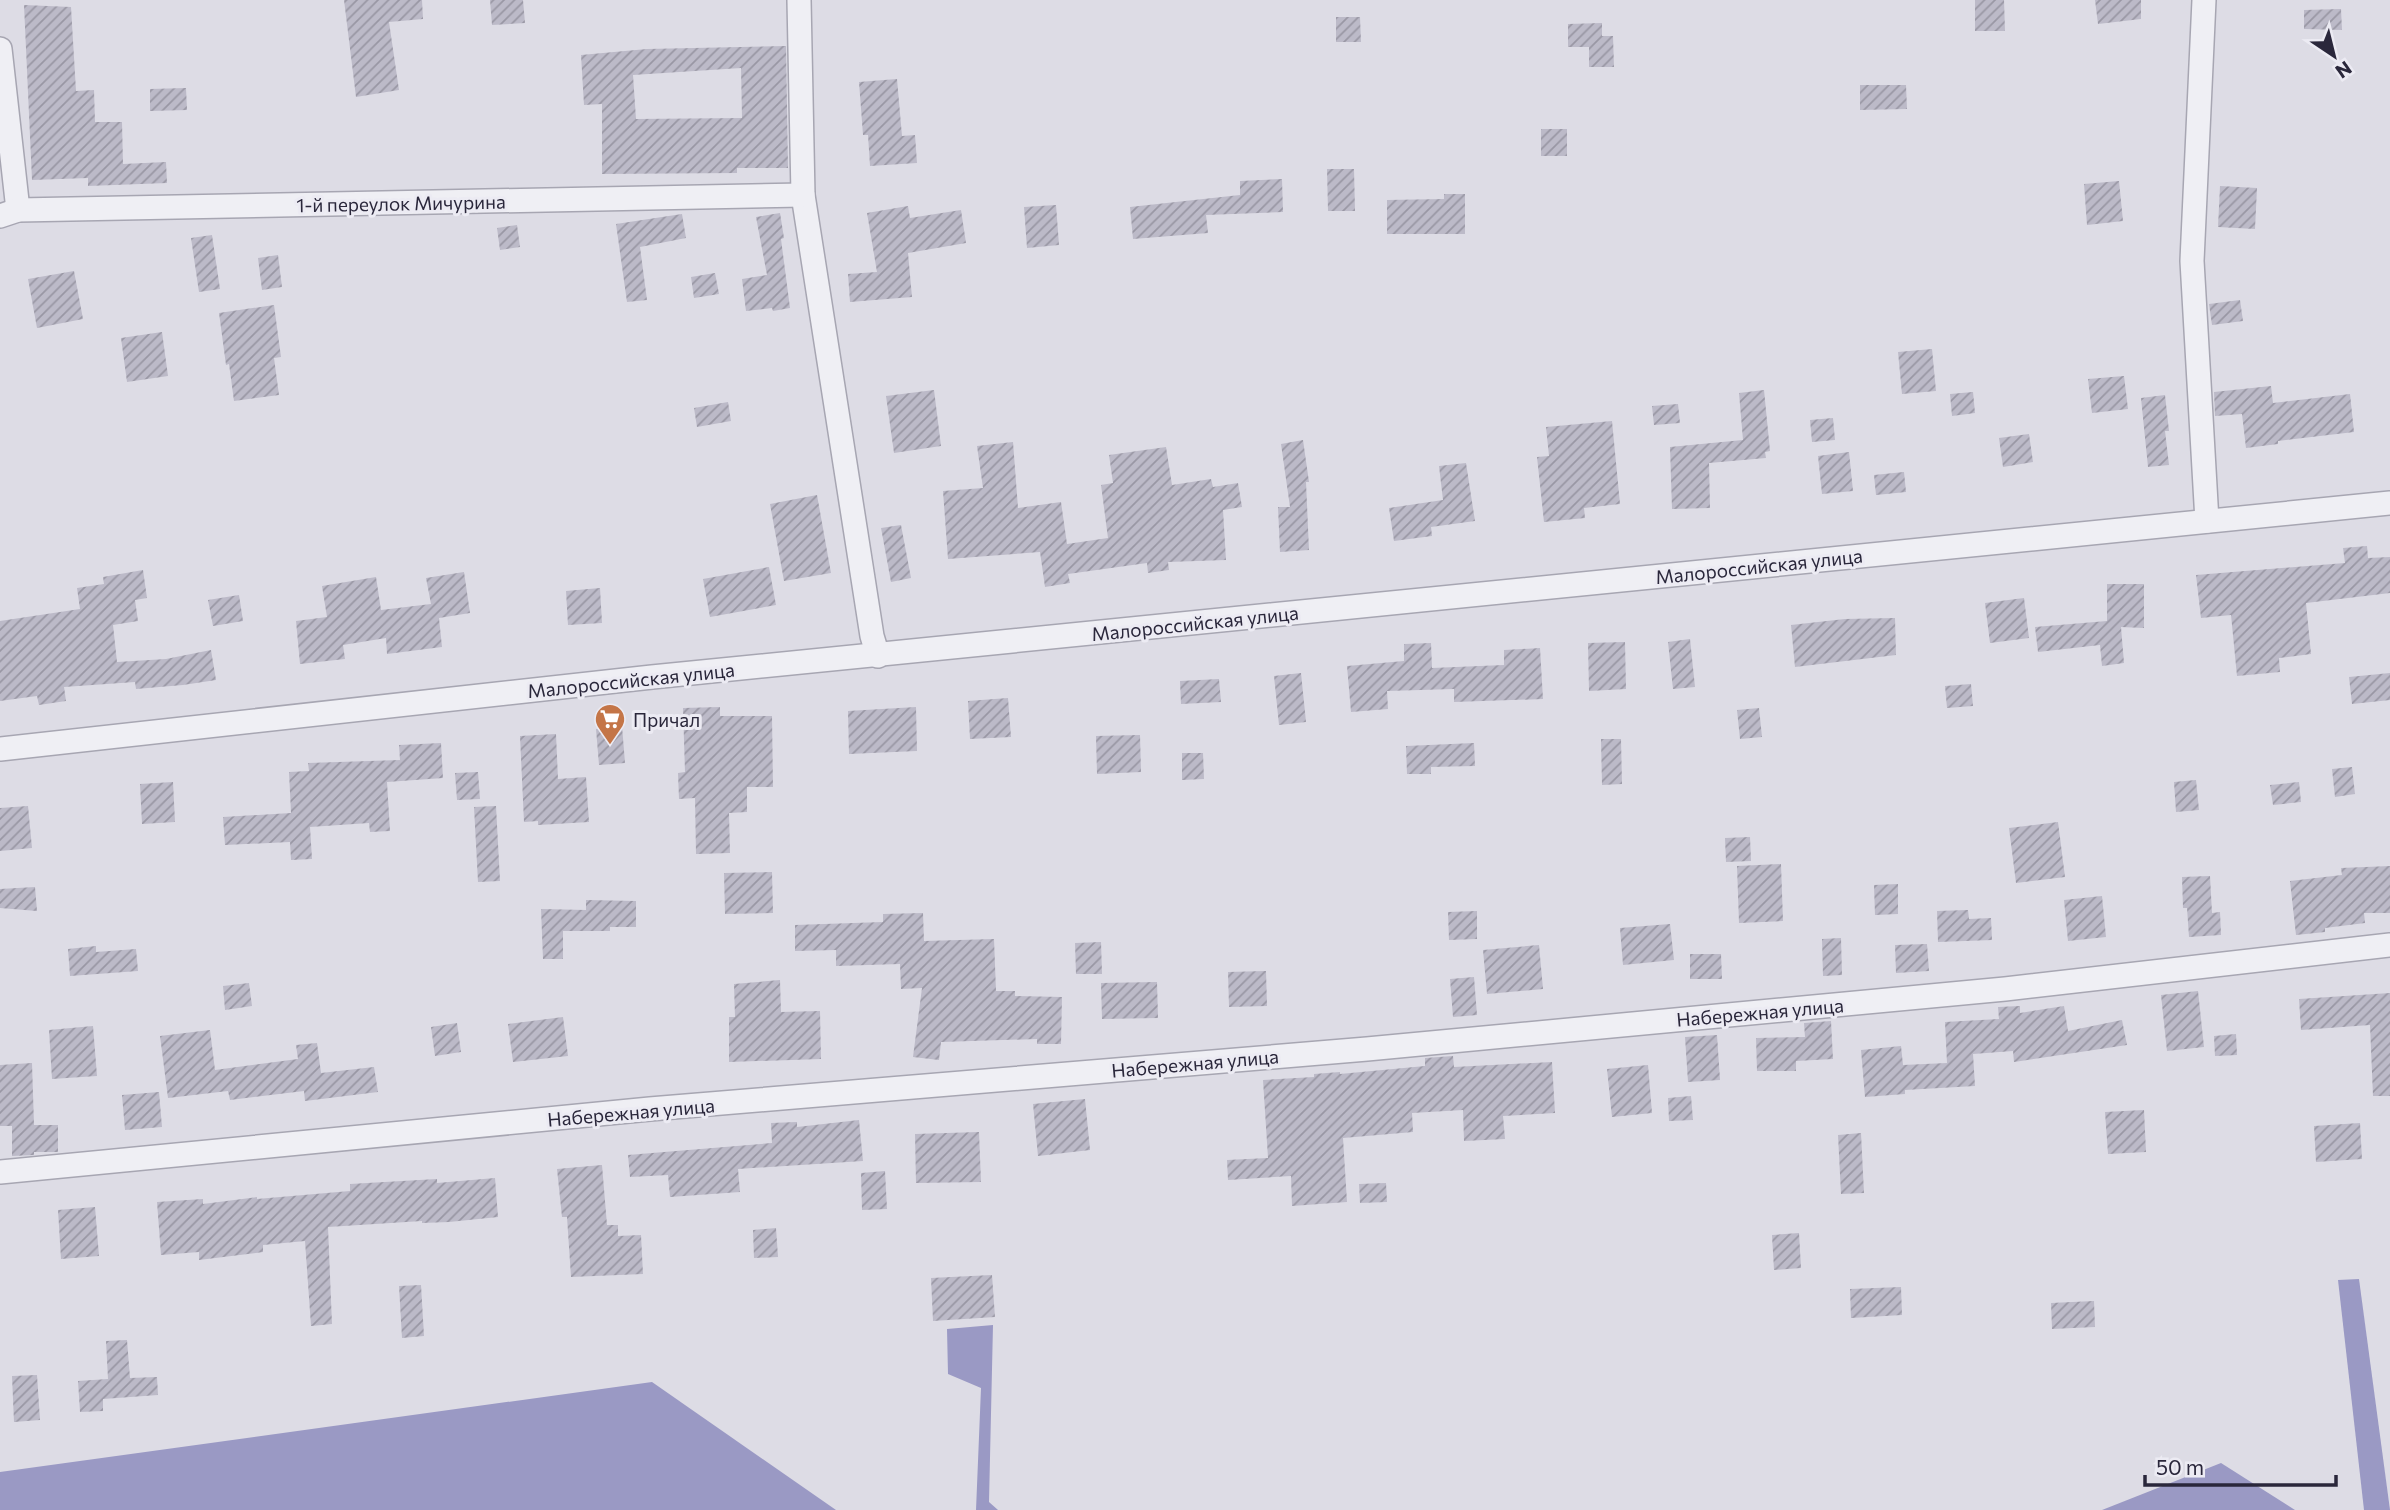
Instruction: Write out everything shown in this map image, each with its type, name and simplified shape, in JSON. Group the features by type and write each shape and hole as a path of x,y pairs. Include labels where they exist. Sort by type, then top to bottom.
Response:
{"street":[{"path":"799,0 803,195 872,636 878,656"},
{"path":"2204,0 2192,261 2207,521"},
{"path":"0,49 9,213"},
{"name":"1-й переулок Мичурина","path":"9,213 803,195"},
{"name":"Малороссийская улица","path":"0,749 638,678 2390,503"},
{"name":"Набережная улица","path":"0,1172 650,1109 1381,1048 2005,989 2390,945"}],"water":[{"path":"2359,1279 2390,1510 2364,1510 2338,1280"},
{"path":"993,1325 989,1502 998,1510 976,1510 981,1388 948,1374 947,1329"},
{"path":"652,1382 836,1510 0,1510 0,1472"},
{"path":"2221,1463 2295,1510 2102,1510"}],"building":[{"path":"344,0 422,0 423,19 389,22 399,90 356,97"},
{"path":"490,0 523,0 525,23 492,25"},
{"path":"1975,0 2004,0 2005,31 1975,31"},
{"path":"2095,0 2141,0 2141,19 2098,24"},
{"path":"24,5 71,7 76,91 94,90 95,122 122,122 123,164 166,162 167,183 88,186 88,178 32,180"},
{"path":"2341,9 2342,30 2304,29 2304,10"},
{"path":"1336,17 1360,17 1361,42 1336,42"},
{"path":"1602,23 1602,36 1613,36 1614,67 1589,67 1589,47 1568,47 1568,24"},
{"path":"786,46 788,168 737,168 737,173 602,174 602,104 584,105 581,55 647,49","holes":["741,68 742,118 636,119 633,75"]},
{"path":"897,79 902,136 915,135 917,163 870,166 868,135 863,135 859,82"},
{"path":"1860,85 1906,85 1907,109 1860,110"},
{"path":"186,88 187,110 150,111 150,89"},
{"path":"1541,129 1567,129 1567,156 1541,156"},
{"path":"1327,169 1354,169 1355,211 1328,211"},
{"path":"1282,179 1283,212 1206,215 1208,233 1133,239 1130,207 1240,195 1240,181"},
{"path":"2119,181 2123,221 2087,225 2084,184"},
{"path":"2220,186 2257,188 2255,229 2218,227"},
{"path":"1444,194 1465,194 1465,234 1387,234 1387,200 1444,199"},
{"path":"1056,205 1059,245 1027,248 1024,207"},
{"path":"908,206 910,218 961,210 966,243 908,253 912,297 850,302 848,274 877,272 867,213"},
{"path":"780,213 790,308 746,311 742,279 767,275 756,217"},
{"path":"682,214 686,238 640,247 647,300 627,302 616,224"},
{"path":"517,225 520,247 500,250 497,228"},
{"path":"212,235 220,289 199,292 191,238"},
{"path":"278,255 282,287 262,290 258,258"},
{"path":"74,271 83,319 37,328 28,279"},
{"path":"715,273 719,294 694,298 691,277"},
{"path":"2240,300 2243,321 2212,325 2209,304"},
{"path":"274,305 281,357 274,358 279,395 234,401 219,313"},
{"path":"162,332 168,376 127,382 121,338"},
{"path":"1932,349 1936,391 1902,394 1898,352"},
{"path":"2124,376 2128,409 2092,413 2088,379"},
{"path":"2271,386 2273,403 2350,394 2354,432 2278,441 2278,444 2246,448 2242,414 2215,416 2214,392"},
{"path":"934,390 941,446 894,453 886,396"},
{"path":"1764,390 1770,451 1765,452 1766,458 1709,463 1710,508 1672,509 1670,447 1743,440 1739,393"},
{"path":"1973,392 1975,413 1952,416 1950,394"},
{"path":"2165,395 2169,465 2148,467 2141,398"},
{"path":"728,402 731,421 697,427 694,408"},
{"path":"1678,404 1680,423 1654,425 1652,406"},
{"path":"1833,418 1835,440 1812,442 1810,420"},
{"path":"1612,421 1620,504 1584,508 1585,518 1544,522 1537,457 1549,456 1546,427"},
{"path":"2029,434 2033,462 2003,467 1999,438"},
{"path":"1303,440 1309,482 1306,482 1309,550 1280,552 1278,507 1290,507 1281,444"},
{"path":"1013,442 1018,508 1061,502 1067,544 1108,538 1101,485 1113,483 1109,455 1166,447 1172,485 1211,479 1213,487 1238,483 1242,507 1223,510 1226,560 1168,562 1169,570 1148,573 1147,563 1068,574 1070,583 1045,587 1040,552 948,559 943,491 983,488 977,446"},
{"path":"1849,452 1853,491 1822,494 1818,456"},
{"path":"1466,463 1475,521 1431,527 1432,536 1394,541 1389,508 1443,500 1439,466"},
{"path":"1904,472 1906,492 1876,495 1874,475"},
{"path":"817,495 831,573 784,581 770,504"},
{"path":"901,525 911,578 891,582 881,528"},
{"path":"2367,546 2368,558 2390,557 2390,593 2306,603 2311,654 2279,658 2280,672 2237,676 2231,615 2201,618 2196,575 2345,563 2343,548"},
{"path":"769,567 776,605 710,617 703,579"},
{"path":"143,570 147,598 135,600 138,621 113,625 117,662 166,659 211,650 216,680 136,689 135,682 64,687 66,701 39,705 37,696 0,701 0,621 80,609 77,588 104,584 103,577"},
{"path":"464,572 470,613 439,618 442,647 387,654 386,638 343,645 345,659 300,664 296,621 327,617 322,586 376,577 381,610 431,604 426,578"},
{"path":"2107,584 2144,584 2144,628 2121,627 2124,663 2102,666 2100,645 2038,652 2035,627 2107,621"},
{"path":"600,588 602,623 568,625 566,591"},
{"path":"239,595 243,621 213,626 208,600"},
{"path":"2024,598 2029,638 1990,643 1985,603"},
{"path":"1895,618 1896,655 1795,667 1791,625 1845,619"},
{"path":"1690,639 1695,687 1673,689 1668,642"},
{"path":"1625,642 1626,689 1589,691 1588,643"},
{"path":"1431,643 1432,668 1504,665 1504,650 1540,648 1543,699 1454,702 1454,689 1387,691 1388,709 1351,712 1347,666 1404,661 1404,644"},
{"path":"1301,673 1306,722 1279,725 1274,676"},
{"path":"2390,673 2390,700 2352,704 2349,677"},
{"path":"1219,679 1221,702 1181,704 1180,681"},
{"path":"1971,684 1973,706 1947,708 1945,686"},
{"path":"1008,698 1011,737 970,739 968,701"},
{"path":"720,707 720,716 772,716 773,787 747,787 747,812 729,813 730,853 696,854 695,798 679,799 678,773 685,772 683,708"},
{"path":"916,707 917,751 849,754 848,711"},
{"path":"1759,708 1762,737 1740,739 1737,710"},
{"name":"Причал","path":"622,726 625,763 599,765 596,729"},
{"path":"556,734 558,779 586,777 589,822 538,825 538,821 524,822 520,736"},
{"path":"1140,735 1141,772 1097,774 1096,736"},
{"path":"1601,739 1621,739 1622,784 1602,785"},
{"path":"441,743 443,778 387,782 390,831 370,832 369,823 310,827 312,859 291,860 290,842 225,845 223,817 291,813 289,772 309,771 308,763 400,760 399,745"},
{"path":"1474,743 1475,766 1431,767 1431,774 1407,774 1406,746"},
{"path":"1182,753 1203,753 1204,779 1182,780"},
{"path":"2352,767 2355,794 2335,797 2332,769"},
{"path":"478,772 480,799 457,800 455,773"},
{"path":"2196,780 2199,810 2176,812 2174,782"},
{"path":"173,782 175,822 142,824 140,784"},
{"path":"2299,782 2301,802 2273,805 2270,785"},
{"path":"28,806 32,848 0,851 0,808"},
{"path":"496,806 500,881 478,882 474,807"},
{"path":"2058,822 2065,877 2016,883 2009,828"},
{"path":"1750,837 1751,861 1726,862 1725,838"},
{"path":"1781,864 1783,921 1739,923 1737,866"},
{"path":"2390,866 2390,913 2364,913 2365,923 2296,935 2290,881 2342,875 2341,868"},
{"path":"772,872 773,913 725,914 724,873"},
{"path":"2210,876 2212,913 2220,912 2221,935 2189,937 2187,908 2183,908 2182,877"},
{"path":"1898,884 1898,914 1875,915 1874,885"},
{"path":"35,887 37,911 0,908 0,889"},
{"path":"2102,896 2106,937 2068,941 2064,900"},
{"path":"586,900 636,901 636,927 610,927 610,931 563,931 563,959 543,959 541,909 586,910"},
{"path":"1968,910 1969,919 1991,918 1992,940 1938,942 1937,911"},
{"path":"1477,911 1477,939 1449,940 1448,912"},
{"path":"923,913 924,941 994,939 996,991 1015,991 1015,996 1062,997 1061,1044 1037,1044 1037,1039 941,1042 939,1060 913,1057 922,988 901,989 900,964 836,966 836,950 795,951 795,925 883,922 883,914"},
{"path":"1670,924 1674,960 1623,965 1620,928"},
{"path":"1841,938 1842,975 1823,976 1822,939"},
{"path":"1101,942 1102,974 1076,974 1075,943"},
{"path":"1927,944 1929,971 1896,973 1895,945"},
{"path":"1539,945 1543,989 1487,994 1483,950"},
{"path":"96,946 96,952 136,949 138,971 70,976 68,949"},
{"path":"1690,954 1721,954 1722,979 1690,979"},
{"path":"1266,971 1267,1006 1229,1007 1228,972"},
{"path":"1474,977 1477,1015 1453,1017 1450,979"},
{"path":"780,980 781,1012 820,1011 821,1059 729,1062 729,1017 735,1017 734,984"},
{"path":"1157,982 1158,1018 1102,1019 1101,983"},
{"path":"249,983 252,1006 225,1010 223,986"},
{"path":"2198,991 2204,1047 2167,1051 2161,995"},
{"path":"2390,993 2390,1096 2373,1096 2370,1025 2301,1030 2299,999"},
{"path":"2020,1006 2020,1013 2064,1006 2068,1031 2122,1020 2127,1045 2014,1062 2013,1051 1973,1054 1975,1086 1905,1090 1905,1094 1865,1097 1861,1050 1901,1046 1903,1065 1947,1063 1945,1022 1999,1019 1998,1007"},
{"path":"563,1017 568,1056 513,1062 508,1024"},
{"path":"1831,1021 1833,1059 1796,1061 1796,1071 1757,1071 1756,1038 1805,1037 1804,1023"},
{"path":"457,1023 461,1052 435,1056 431,1027"},
{"path":"93,1026 97,1076 52,1079 49,1030"},
{"path":"210,1030 215,1070 298,1059 296,1045 317,1043 321,1073 374,1067 378,1092 305,1101 304,1091 230,1100 228,1091 168,1098 160,1036"},
{"path":"2236,1034 2237,1055 2215,1056 2214,1036"},
{"path":"1717,1035 1720,1080 1688,1082 1685,1037"},
{"path":"1453,1056 1454,1067 1552,1062 1555,1113 1503,1116 1505,1139 1464,1141 1463,1110 1412,1113 1413,1132 1343,1138 1347,1202 1292,1206 1291,1176 1228,1180 1227,1160 1268,1158 1263,1080 1425,1066 1425,1058"},
{"path":"32,1063 34,1125 58,1125 58,1152 12,1156 12,1126 0,1126 0,1065"},
{"path":"1648,1065 1652,1113 1612,1117 1607,1069"},
{"path":"159,1092 162,1127 125,1130 122,1095"},
{"path":"1691,1096 1693,1120 1669,1121 1668,1098"},
{"path":"1085,1099 1090,1150 1038,1156 1033,1104"},
{"path":"2144,1110 2146,1152 2108,1154 2105,1112"},
{"path":"859,1120 863,1161 738,1169 740,1192 670,1197 668,1175 630,1177 628,1155 772,1143 771,1123 797,1122 797,1127"},
{"path":"2360,1123 2362,1159 2316,1162 2314,1126"},
{"path":"979,1132 981,1182 916,1183 915,1134"},
{"path":"1861,1133 1864,1193 1841,1194 1838,1135"},
{"path":"602,1165 607,1225 618,1225 618,1236 641,1235 643,1274 571,1277 567,1217 562,1217 557,1169"},
{"path":"885,1171 887,1209 862,1210 861,1173"},
{"path":"495,1178 498,1217 449,1222 422,1221 328,1227 332,1324 311,1326 305,1241 263,1245 263,1252 199,1260 199,1252 161,1255 157,1202 203,1199 203,1204 257,1197 350,1191 350,1184 437,1179 437,1183"},
{"path":"1386,1183 1387,1202 1360,1203 1359,1184"},
{"path":"95,1207 99,1256 61,1259 58,1210"},
{"path":"776,1228 778,1257 754,1258 753,1230"},
{"path":"1799,1233 1801,1268 1774,1270 1772,1235"},
{"path":"992,1275 995,1317 933,1321 931,1278"},
{"path":"421,1285 424,1336 402,1338 399,1286"},
{"path":"1901,1287 1902,1315 1851,1318 1850,1289"},
{"path":"2094,1301 2095,1327 2052,1329 2051,1303"},
{"path":"127,1340 130,1378 157,1377 158,1395 103,1399 103,1411 80,1412 78,1381 108,1379 106,1341"},
{"path":"37,1375 40,1420 14,1422 12,1376"}],"place":[{"name":"Причал","path":"610,746"}]}
